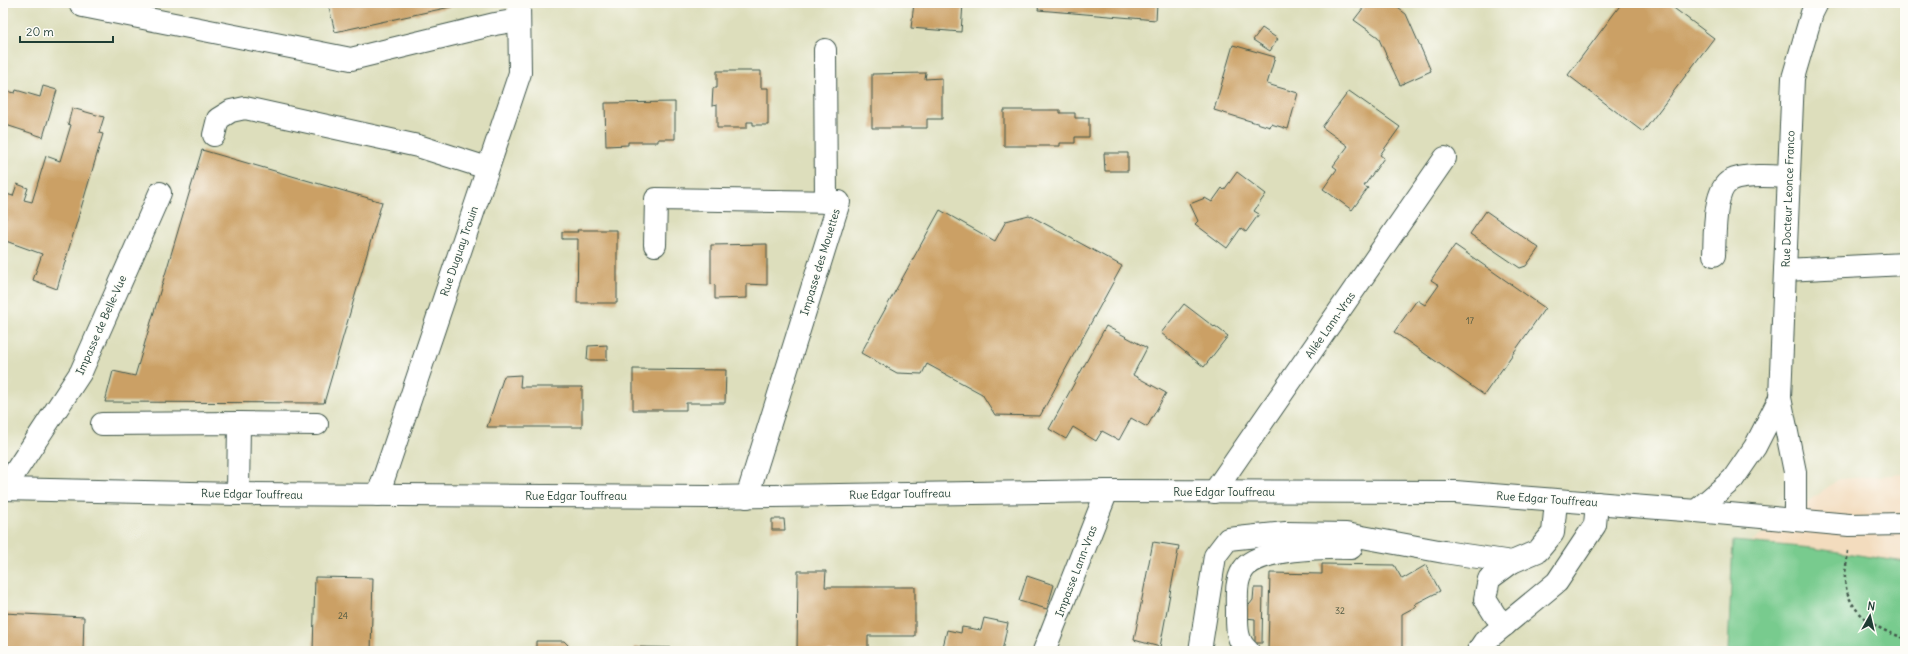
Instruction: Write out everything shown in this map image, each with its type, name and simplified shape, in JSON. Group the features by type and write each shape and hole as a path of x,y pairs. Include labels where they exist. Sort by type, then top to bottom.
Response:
{"street":[{"path":"80,3 83,6 351,59 495,24 519,11"},
{"name":"Rue Docteur Leonce Franco","path":"1795,520 1795,472 1780,398 1788,177 1793,78 1812,13 1817,3"},
{"name":"Rue Duguay Trouin","path":"378,495 520,73 519,11"},
{"path":"825,50 826,202"},
{"path":"214,135 218,119 231,111 245,108 418,146 487,168"},
{"name":"Allée Lann-Vras","path":"1214,492 1445,158"},
{"path":"1714,256 1717,204 1722,190 1729,181 1751,176 1788,177"},
{"name":"Impasse de Belle-Vue","path":"4,489 81,372 160,193"},
{"name":"Impasse des Mouettes","path":"655,245 656,199 839,202 747,497"},
{"path":"1785,270 1905,264"},
{"name":"Rue Docteur Leonce Franco","path":"1696,511 1733,479 1755,447 1780,398"},
{"path":"238,494 239,423"},
{"path":"102,424 317,424"},
{"name":"Rue Edgar Touffreau","path":"4,489 238,494 747,497 1107,491 1455,492 1849,525 1905,524"},
{"name":"Impasse Lann-Vras","path":"1044,651 1107,491"},
{"path":"1505,625 1495,615 1485,599 1489,579 1512,562 1538,551 1553,532 1556,500"},
{"path":"1478,651 1484,642 1557,582 1595,525 1597,503"},
{"path":"1200,651 1215,556 1228,539 1286,533 1346,534 1444,552 1512,562"},
{"path":"1248,651 1242,646 1237,631 1237,587 1243,570 1254,559 1282,551 1346,548 1444,552"}],"path":[{"path":"1849,525 1845,574 1849,596 1854,607 1857,612 1872,624 1905,638"}],"shaded area":[{"path":"3,3 1905,3 1905,474 1839,479 1744,547 1733,651 3,651"}],"green space":[{"path":"1733,541 1812,548 1905,562 1905,651 1728,651"}],"building":[{"path":"328,3 464,3 464,4 335,32"},
{"path":"914,3 963,3 961,32 911,28"},
{"path":"1039,3 1157,3 1156,20 1038,10"},
{"path":"1367,3 1391,3 1406,14 1431,71 1400,85 1378,37 1354,20"},
{"path":"1622,3 1667,3 1714,38 1643,132 1568,75"},
{"path":"1262,28 1278,39 1270,51 1253,40"},
{"path":"1233,45 1275,57 1267,84 1298,93 1288,129 1271,124 1270,127 1214,110"},
{"path":"717,71 761,71 761,88 768,88 768,125 753,125 753,122 747,122 747,128 717,128 717,105 712,106 713,88 717,88"},
{"path":"926,73 925,79 942,78 942,119 927,119 927,128 872,128 872,74"},
{"path":"43,86 57,90 43,137 6,125 8,119 3,118 3,90 15,93 16,90 40,97"},
{"path":"1349,91 1400,127 1380,155 1384,158 1364,186 1368,188 1352,210 1323,189 1337,169 1333,166 1348,146 1322,127"},
{"path":"675,102 675,139 658,139 658,142 628,142 628,145 606,146 605,103"},
{"path":"72,108 104,117 99,133 103,134 57,289 33,280 42,254 3,240 3,227 6,217 3,216 3,193 13,196 17,184 28,188 24,200 32,202 46,156 60,161 71,125 68,124"},
{"path":"1004,110 1060,110 1060,113 1075,113 1075,118 1089,118 1089,137 1075,137 1075,143 1060,143 1060,146 1004,146"},
{"path":"202,150 382,202 324,403 105,402 113,371 135,376"},
{"path":"1104,153 1128,153 1128,171 1105,171"},
{"path":"1237,172 1266,194 1254,211 1259,214 1246,232 1241,228 1227,248 1195,224 1198,221 1190,204 1205,198 1212,202 1222,188 1224,190"},
{"path":"940,210 995,241 1006,221 1029,215 1122,266 1040,416 995,415 982,394 927,364 922,374 897,373 861,353"},
{"path":"1486,211 1539,248 1526,266 1520,268 1470,234"},
{"path":"577,230 617,230 617,303 577,303 578,239 562,239 562,232 578,232"},
{"path":"767,244 767,285 747,284 747,298 715,299 715,285 711,284 711,245"},
{"path":"1455,245 1545,308 1484,395 1394,332 1417,300 1425,305 1439,285 1431,280"},
{"path":"1184,304 1228,336 1204,367 1161,333"},
{"path":"1106,326 1147,348 1133,375 1166,393 1147,427 1131,418 1119,440 1102,431 1096,441 1073,427 1066,439 1049,429"},
{"path":"607,345 607,360 587,360 588,346"},
{"path":"633,369 726,370 725,403 686,403 686,410 633,410"},
{"path":"521,375 520,387 582,387 582,427 487,427 504,376"},
{"path":"772,519 784,519 785,530 772,530"},
{"path":"1153,542 1179,546 1160,647 1134,640"},
{"path":"1322,564 1394,565 1402,579 1426,565 1440,591 1415,604 1417,606 1402,614 1402,651 1268,650 1270,573 1322,574"},
{"path":"798,571 826,571 825,587 915,587 915,636 868,636 868,651 797,651"},
{"path":"1027,576 1054,585 1047,609 1019,601"},
{"path":"315,577 373,578 371,651 313,651"},
{"path":"1254,588 1263,588 1262,643 1255,643 1255,619 1246,618 1246,609 1253,600"},
{"path":"3,613 84,617 83,651 3,651"},
{"path":"984,618 1008,623 1002,651 942,651 947,630 961,633 962,627 981,630"},
{"path":"536,641 564,641 568,645 568,651 536,651"},
{"path":"634,647 700,648 700,651 634,651"}]}
